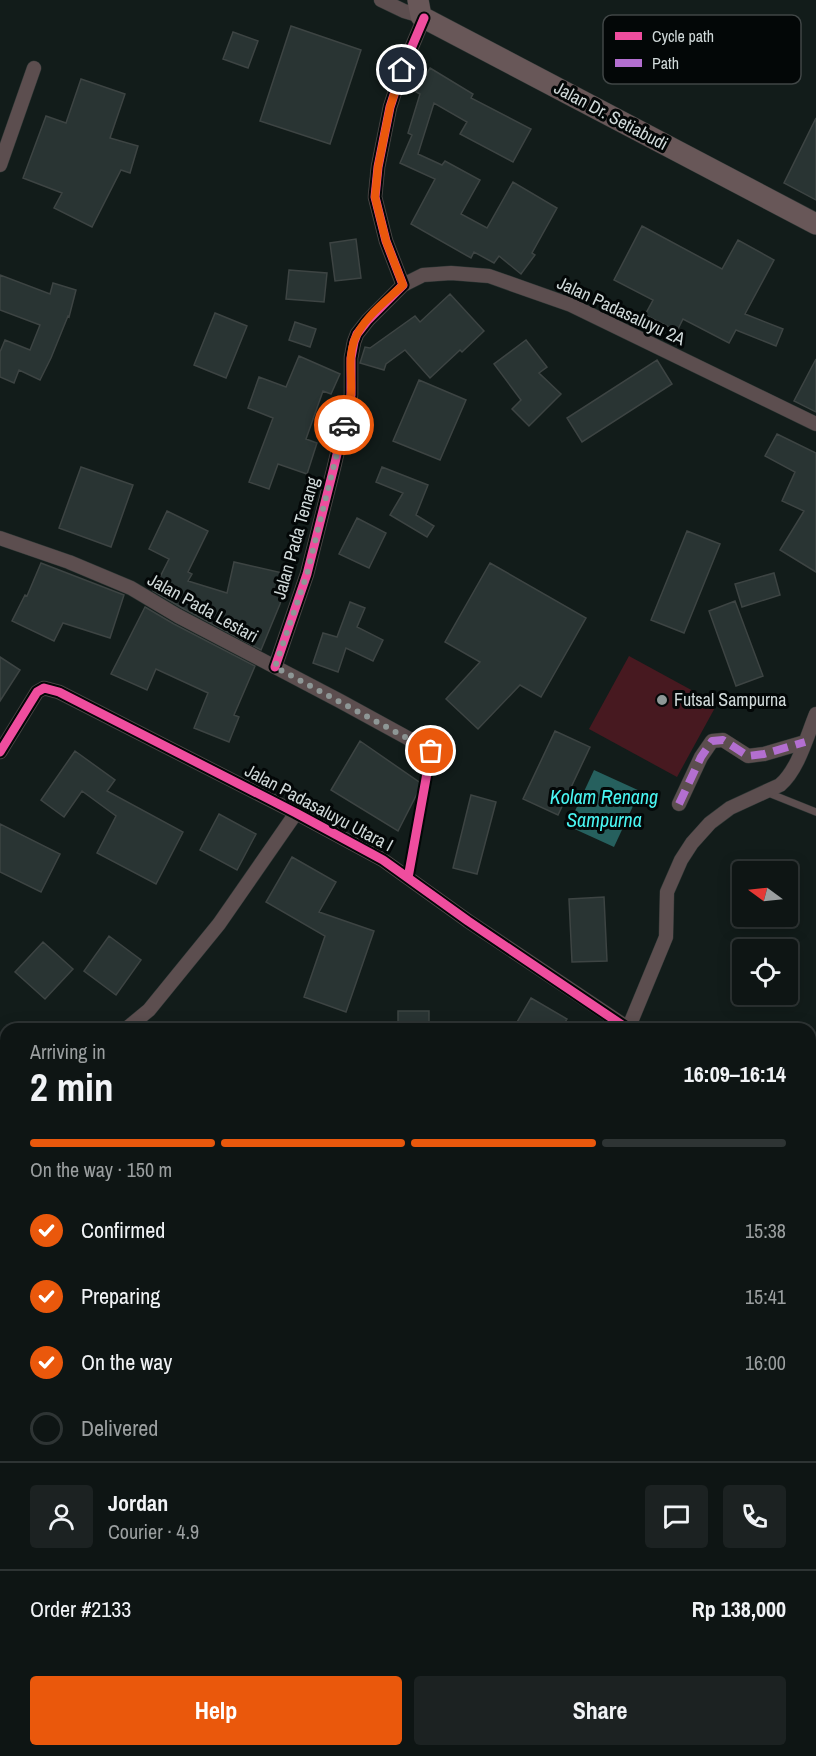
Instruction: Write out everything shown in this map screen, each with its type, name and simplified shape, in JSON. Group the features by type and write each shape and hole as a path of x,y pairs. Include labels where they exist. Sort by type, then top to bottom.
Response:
{"main road":[{"name":"Jalan Dr. Setiabudi","path":"421,11 816,224"}],"street":[{"path":"381,0 404,11 421,11 390,107 378,167 375,197 386,241 403,285"},
{"path":"0,165 34,68"},
{"name":"Jalan Padasaluyu 2A","path":"403,285 423,275 451,273 489,276 571,305 816,424"},
{"name":"Jalan Pada Tenang","path":"275,667 307,574 334,467 351,395 351,358 354,342 368,320 403,285"},
{"name":"Jalan Pada Lestari","path":"0,538 69,562 131,588 178,616 446,759"},
{"name":"Jalan Padasaluyu Utara I","path":"0,752 37,692 44,688 59,692 383,860 468,921 619,1023"},
{"path":"630,1023 666,937 667,892 681,860 692,843 710,823 730,808 780,785 789,776 816,714"},
{"path":"679,804 701,757 712,741 723,740 748,756 764,754 805,742"},
{"path":"133,1023 149,1010 219,924 296,813"}],"lane":[{"path":"766,792 816,812"}],"shaded area":[{"path":"629,656 717,704 677,777 589,729"}],"water":[{"name":"Kolam Renang Sampurna","path":"594,770 640,791 614,847 568,826"}],"building":[{"path":"291,26 361,50 330,144 260,121"},
{"path":"233,32 258,41 248,68 223,59"},
{"path":"430,68 473,94 471,98 531,129 513,162 460,134 467,122 434,103 418,154 442,165 445,161 480,180 461,214 487,228 513,182 557,208 532,253 535,255 521,274 499,256 494,263 474,252 471,258 411,224 435,179 400,163 412,135 408,133 420,94 416,92"},
{"path":"81,79 125,94 110,138 138,146 130,173 121,170 92,227 54,208 62,193 23,178 46,116 66,123"},
{"path":"816,118 816,200 784,183"},
{"path":"642,226 722,269 738,240 774,260 745,314 783,329 776,346 736,330 729,343 683,319 677,331 645,315 653,300 614,280"},
{"path":"356,239 361,278 335,281 330,243"},
{"path":"289,270 327,273 324,302 286,299"},
{"path":"0,275 50,294 53,283 76,290 69,317 40,380 19,370 14,383 0,377 0,352 5,340 30,350 40,325 0,310"},
{"path":"450,294 484,331 430,378 405,350 386,364 384,370 360,363 365,347 370,348 415,316 420,322"},
{"path":"215,313 247,326 226,378 194,365"},
{"path":"295,322 316,329 310,347 289,340"},
{"path":"526,340 547,367 539,373 561,394 529,426 512,409 521,400 494,364"},
{"path":"299,356 340,374 331,394 323,391 306,439 317,443 307,474 278,464 269,489 249,482 273,418 248,408 259,377 286,387"},
{"path":"816,359 816,412 794,401"},
{"path":"657,360 672,384 582,442 567,418"},
{"path":"419,380 466,400 440,460 393,441"},
{"path":"777,434 816,453 816,572 780,550 804,511 782,501 795,472 765,456"},
{"path":"81,467 133,485 111,547 59,528"},
{"path":"382,467 428,485 416,515 434,526 427,537 390,515 403,493 376,482"},
{"path":"167,511 208,531 188,572 192,574 188,581 227,593 234,562 287,574 280,604 261,650 153,591 169,559 149,549"},
{"path":"357,518 386,533 369,568 339,554"},
{"path":"687,531 720,544 684,633 651,620"},
{"path":"41,563 124,595 110,638 63,623 54,641 12,621 25,595 27,596"},
{"path":"490,563 586,618 541,697 520,685 478,729 446,699 480,662 445,642"},
{"path":"774,573 780,595 742,607 735,584"},
{"path":"735,601 763,676 736,686 709,611"},
{"path":"350,602 365,608 357,627 383,640 373,661 346,648 338,672 313,663 323,633 337,637"},
{"path":"145,607 255,666 234,715 239,717 229,742 194,728 208,693 156,669 147,690 111,674"},
{"path":"0,657 20,670 0,701"},
{"path":"555,731 590,747 558,815 523,799"},
{"path":"360,741 422,784 398,831 331,790"},
{"path":"75,751 115,780 107,791 183,832 156,884 97,853 116,816 82,791 64,817 41,800"},
{"path":"471,795 496,802 477,874 453,868"},
{"path":"219,814 256,834 237,870 200,850"},
{"path":"0,824 60,854 41,892 0,872"},
{"path":"292,857 336,882 319,912 374,931 346,1012 304,997 325,936 266,902"},
{"path":"604,897 607,961 572,962 569,899"},
{"path":"109,936 141,960 116,995 84,971"},
{"path":"43,942 73,969 45,999 15,972"},
{"path":"531,998 567,1019 565,1023 516,1023"},
{"path":"398,1011 429,1011 429,1023 398,1023"}],"marked path":[{"path":"679,804 701,757 712,741 723,740 748,756 764,754 805,742"}],"cycle path":[{"path":"275,667 307,574 334,467 351,395 351,358 354,342 368,320 403,285 386,241 375,197 378,167 390,107 402,70 424,18"},
{"path":"0,752 37,692 44,688 59,692 383,860 468,921 619,1023"},
{"path":"408,878 431,751"}],"way so far":[{"path":"344,425 307,574 275,667 431,751"}],"place":[{"name":"Futsal Sampurna","path":"662,700"}],"route":[{"path":"344,425 351,395 351,350 357,334 403,285 386,241 375,197 378,167 390,107 402,70"}]}
